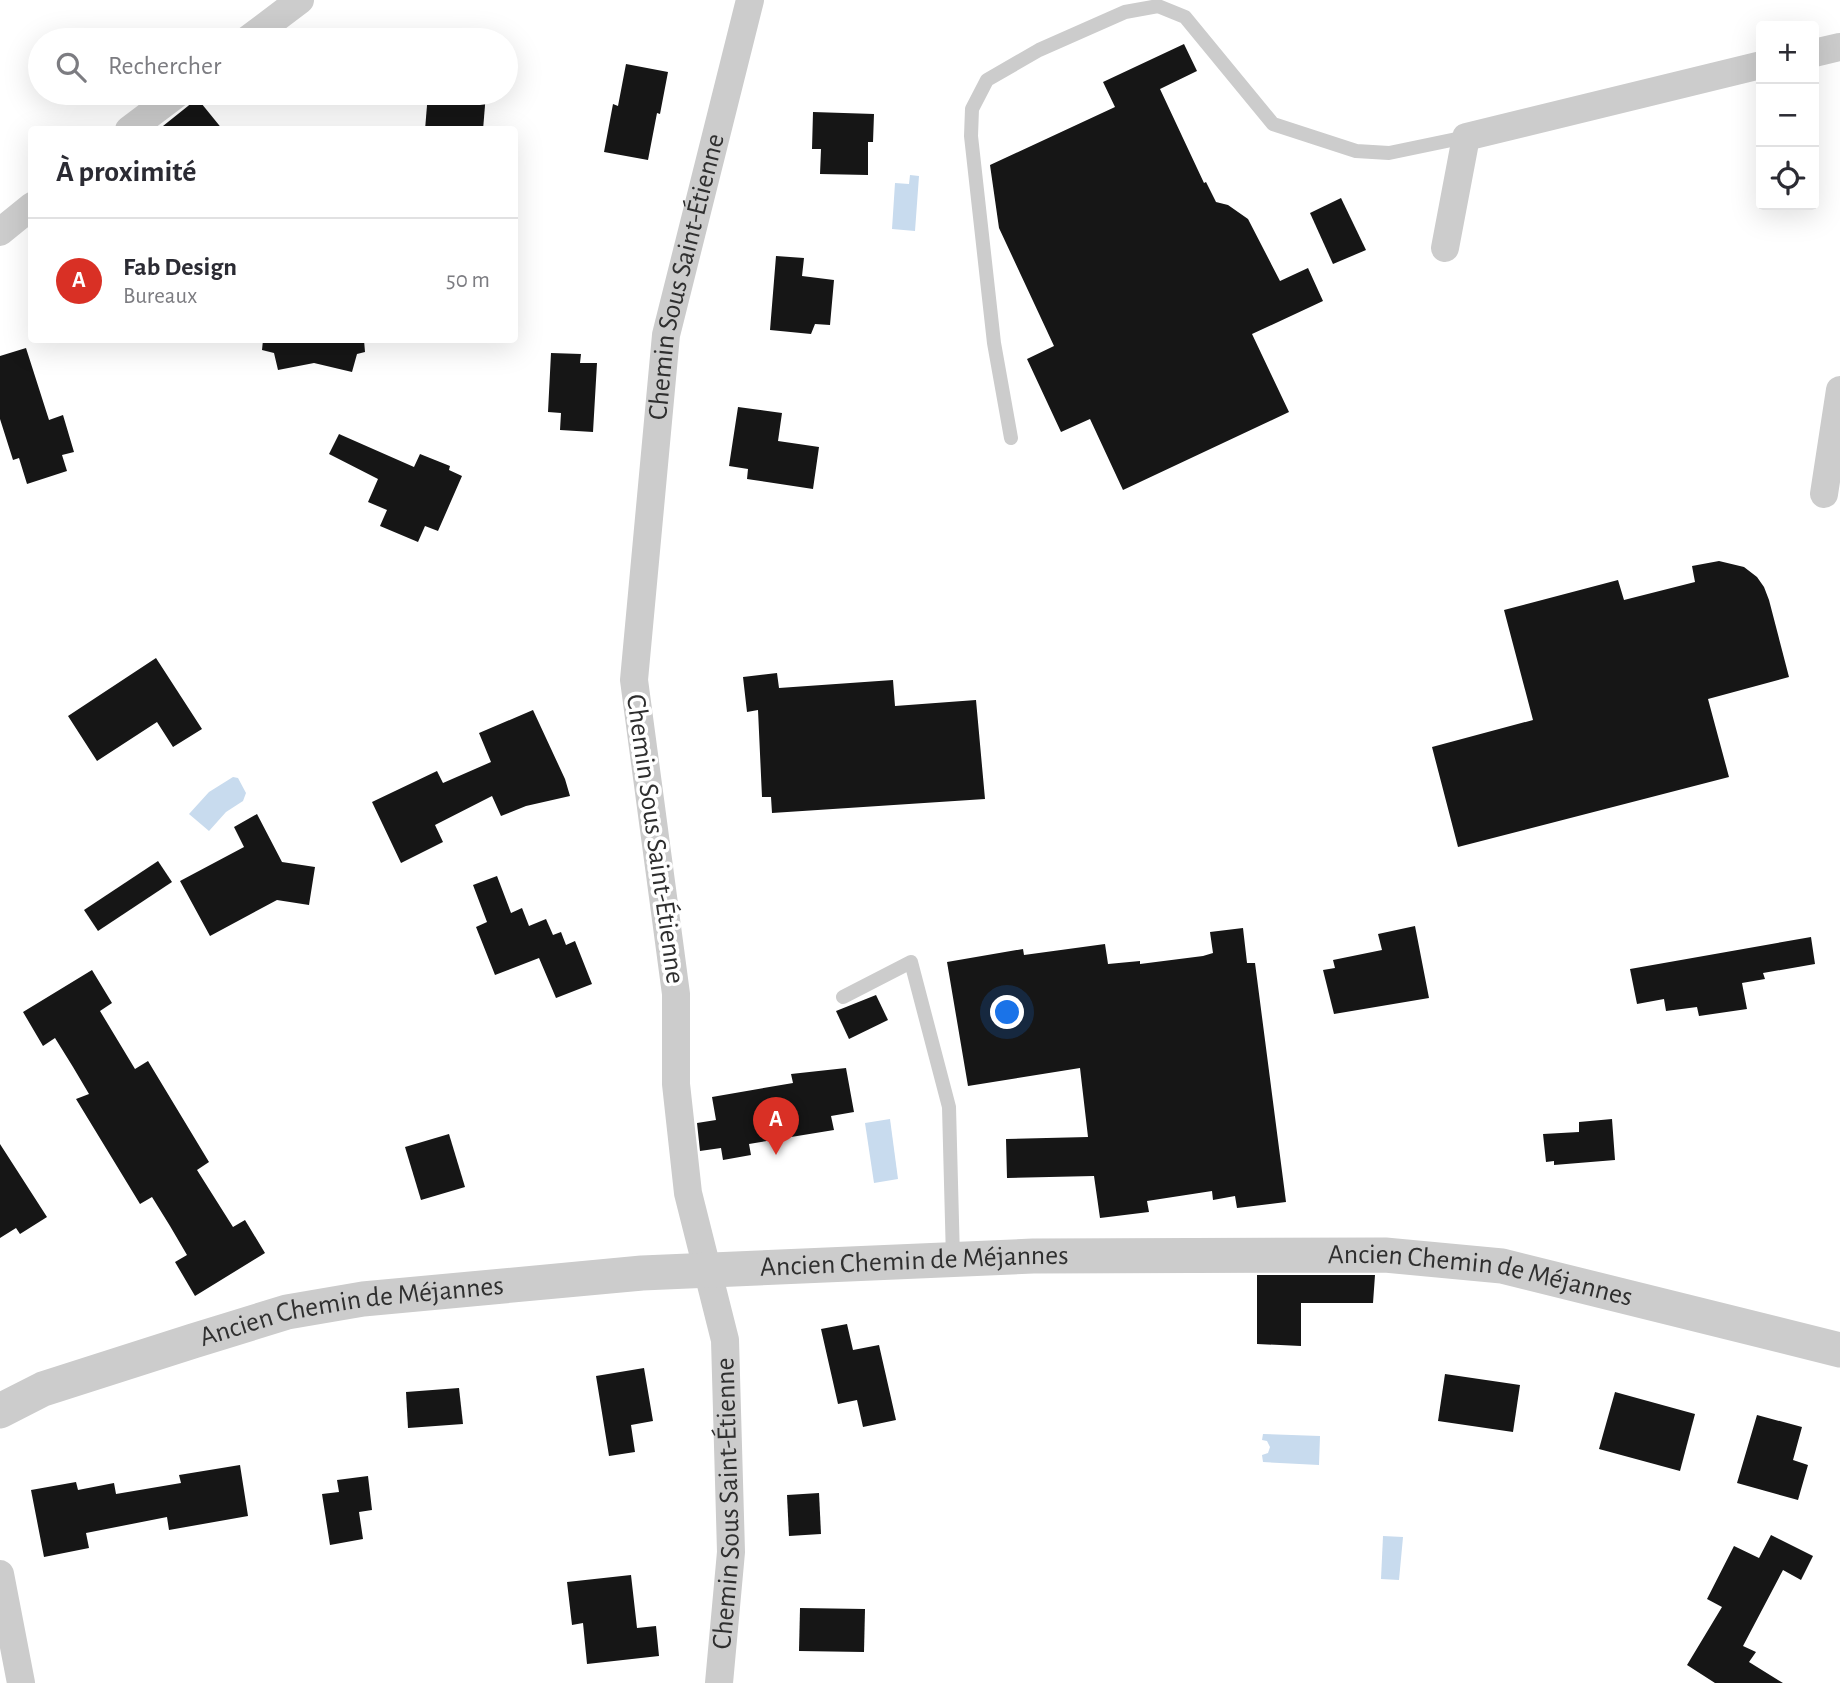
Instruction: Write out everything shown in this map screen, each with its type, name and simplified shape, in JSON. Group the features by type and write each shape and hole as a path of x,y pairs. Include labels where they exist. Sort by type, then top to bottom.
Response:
{"street":[{"path":"263,28 300,0"},
{"name":"Chemin Sous Saint-Étienne","path":"719,1683 731,1552 725,1340 688,1193 676,1084 676,994 634,680 666,335 750,0"},
{"path":"1819,52 1840,47"},
{"path":"1445,248 1466,137 1756,66"},
{"path":"134,126 162,105"},
{"path":"0,232 28,209"},
{"path":"1824,494 1840,390"},
{"name":"Ancien Chemin de Méjannes","path":"0,1411 43,1389 287,1312 363,1299 642,1273 1033,1255 1385,1255 1502,1266 1840,1350"},
{"path":"0,1574 21,1683"}],"lane":[{"path":"1011,439 994,343 971,136 972,109 987,80 1039,50 1125,12 1158,6 1185,18 1273,124 1356,151 1389,153 1466,137"},
{"path":"843,997 911,962 949,1107 953,1259"}],"water":[{"path":"910,175 919,176 915,231 892,229 895,183 909,184"},
{"path":"233,777 238,778 246,793 243,801 226,812 209,831 189,814 209,792"},
{"path":"890,1119 898,1179 874,1183 865,1123"},
{"path":"1263,1434 1320,1436 1319,1465 1263,1462 1262,1455 1268,1453 1270,1447 1267,1441 1262,1440"},
{"path":"1383,1536 1403,1537 1399,1580 1381,1579"}],"building":[{"path":"1184,44 1197,71 1160,89 1204,183 1206,182 1216,202 1228,205 1248,219 1280,281 1308,268 1323,301 1252,334 1289,412 1123,490 1090,419 1061,432 1027,359 1054,346 999,228 990,165 1115,107 1103,82"},
{"path":"626,64 668,72 648,160 604,152 613,104 618,106"},
{"path":"203,105 220,126 163,126 188,106"},
{"path":"427,105 485,105 483,126 425,126"},
{"path":"813,112 874,114 873,142 868,142 868,175 820,174 821,149 812,149"},
{"path":"1341,198 1366,250 1333,264 1310,213"},
{"path":"776,256 804,258 802,276 834,280 830,325 815,324 811,334 770,330"},
{"path":"263,343 364,343 365,352 357,354 352,372 314,363 278,370 274,353 262,350"},
{"path":"26,348 49,420 63,415 74,452 62,455 67,471 27,484 19,458 13,460 0,419 0,356"},
{"path":"551,353 581,354 580,363 597,363 593,432 560,430 561,413 548,412"},
{"path":"738,407 782,413 778,441 819,447 813,489 747,479 748,469 729,466"},
{"path":"339,434 414,467 420,454 450,466 449,470 462,476 438,531 425,526 418,542 380,526 387,510 368,502 378,479 329,454"},
{"path":"1719,561 1744,567 1757,577 1764,587 1789,677 1708,699 1729,777 1458,847 1432,747 1533,720 1504,610 1618,580 1624,600 1695,582 1692,566"},
{"path":"156,658 202,729 173,747 157,722 97,761 68,716"},
{"path":"777,673 779,688 893,680 895,706 976,700 985,799 772,813 771,797 762,797 758,710 747,712 743,677"},
{"path":"533,710 565,779 570,796 526,806 501,816 492,796 435,825 443,842 401,863 372,802 437,771 443,783 491,762 479,733"},
{"path":"257,814 282,862 315,867 309,905 277,900 210,936 180,881 244,847 234,827"},
{"path":"158,861 172,882 98,931 84,910"},
{"path":"497,876 511,913 522,908 529,926 546,919 553,935 561,932 566,945 575,941 592,984 556,998 539,958 495,975 476,927 487,922 473,885"},
{"path":"1415,926 1429,998 1334,1014 1323,970 1335,968 1333,960 1382,950 1378,934"},
{"path":"1243,928 1247,963 1255,963 1286,1202 1237,1208 1235,1196 1213,1200 1212,1191 1147,1201 1149,1212 1100,1218 1094,1176 1007,1178 1006,1139 1088,1137 1080,1068 968,1086 947,962 1023,949 1024,955 1105,944 1108,964 1140,961 1140,964 1213,953 1210,932"},
{"path":"1811,937 1815,964 1763,973 1765,979 1742,983 1747,1009 1699,1016 1697,1007 1666,1011 1664,999 1637,1004 1630,969"},
{"path":"92,970 112,1003 100,1011 135,1069 148,1061 209,1162 197,1170 233,1227 245,1220 265,1253 195,1296 175,1262 187,1255 170,1226 152,1197 140,1204 76,1099 89,1094 73,1067 55,1038 43,1046 23,1012"},
{"path":"876,995 888,1020 849,1039 836,1011"},
{"path":"846,1068 854,1112 831,1116 834,1130 749,1144 751,1155 723,1160 721,1148 700,1151 697,1123 716,1120 712,1097 793,1083 791,1074"},
{"path":"1612,1119 1615,1160 1554,1165 1554,1161 1546,1162 1543,1134 1579,1132 1579,1122"},
{"path":"449,1134 465,1187 421,1200 405,1147"},
{"path":"0,1144 47,1217 20,1234 16,1228 0,1238"},
{"path":"1257,1275 1375,1275 1373,1303 1301,1303 1301,1346 1257,1344"},
{"path":"847,1324 853,1350 879,1345 896,1420 863,1427 857,1400 838,1404 821,1329"},
{"path":"644,1368 653,1421 631,1425 635,1452 609,1456 596,1376"},
{"path":"1445,1374 1520,1385 1513,1432 1438,1421"},
{"path":"459,1388 463,1424 408,1428 406,1392"},
{"path":"1615,1392 1695,1414 1680,1471 1599,1449"},
{"path":"1757,1415 1802,1427 1793,1460 1808,1465 1798,1500 1737,1483"},
{"path":"240,1465 248,1516 169,1530 167,1517 86,1533 89,1548 44,1557 31,1490 76,1482 78,1490 114,1483 116,1494 181,1483 179,1475"},
{"path":"368,1476 372,1510 359,1512 363,1539 330,1545 322,1494 339,1492 337,1480"},
{"path":"819,1493 821,1534 789,1536 787,1495"},
{"path":"1771,1535 1813,1556 1801,1580 1783,1570 1743,1646 1756,1652 1749,1662 1783,1683 1715,1683 1687,1665 1722,1607 1707,1599 1734,1546 1759,1558"},
{"path":"631,1575 637,1628 656,1626 659,1656 587,1664 583,1623 572,1625 567,1582"},
{"path":"800,1608 865,1609 864,1652 799,1651"}],"place":[{"name":"Fab Design","path":"776,1155"}]}
